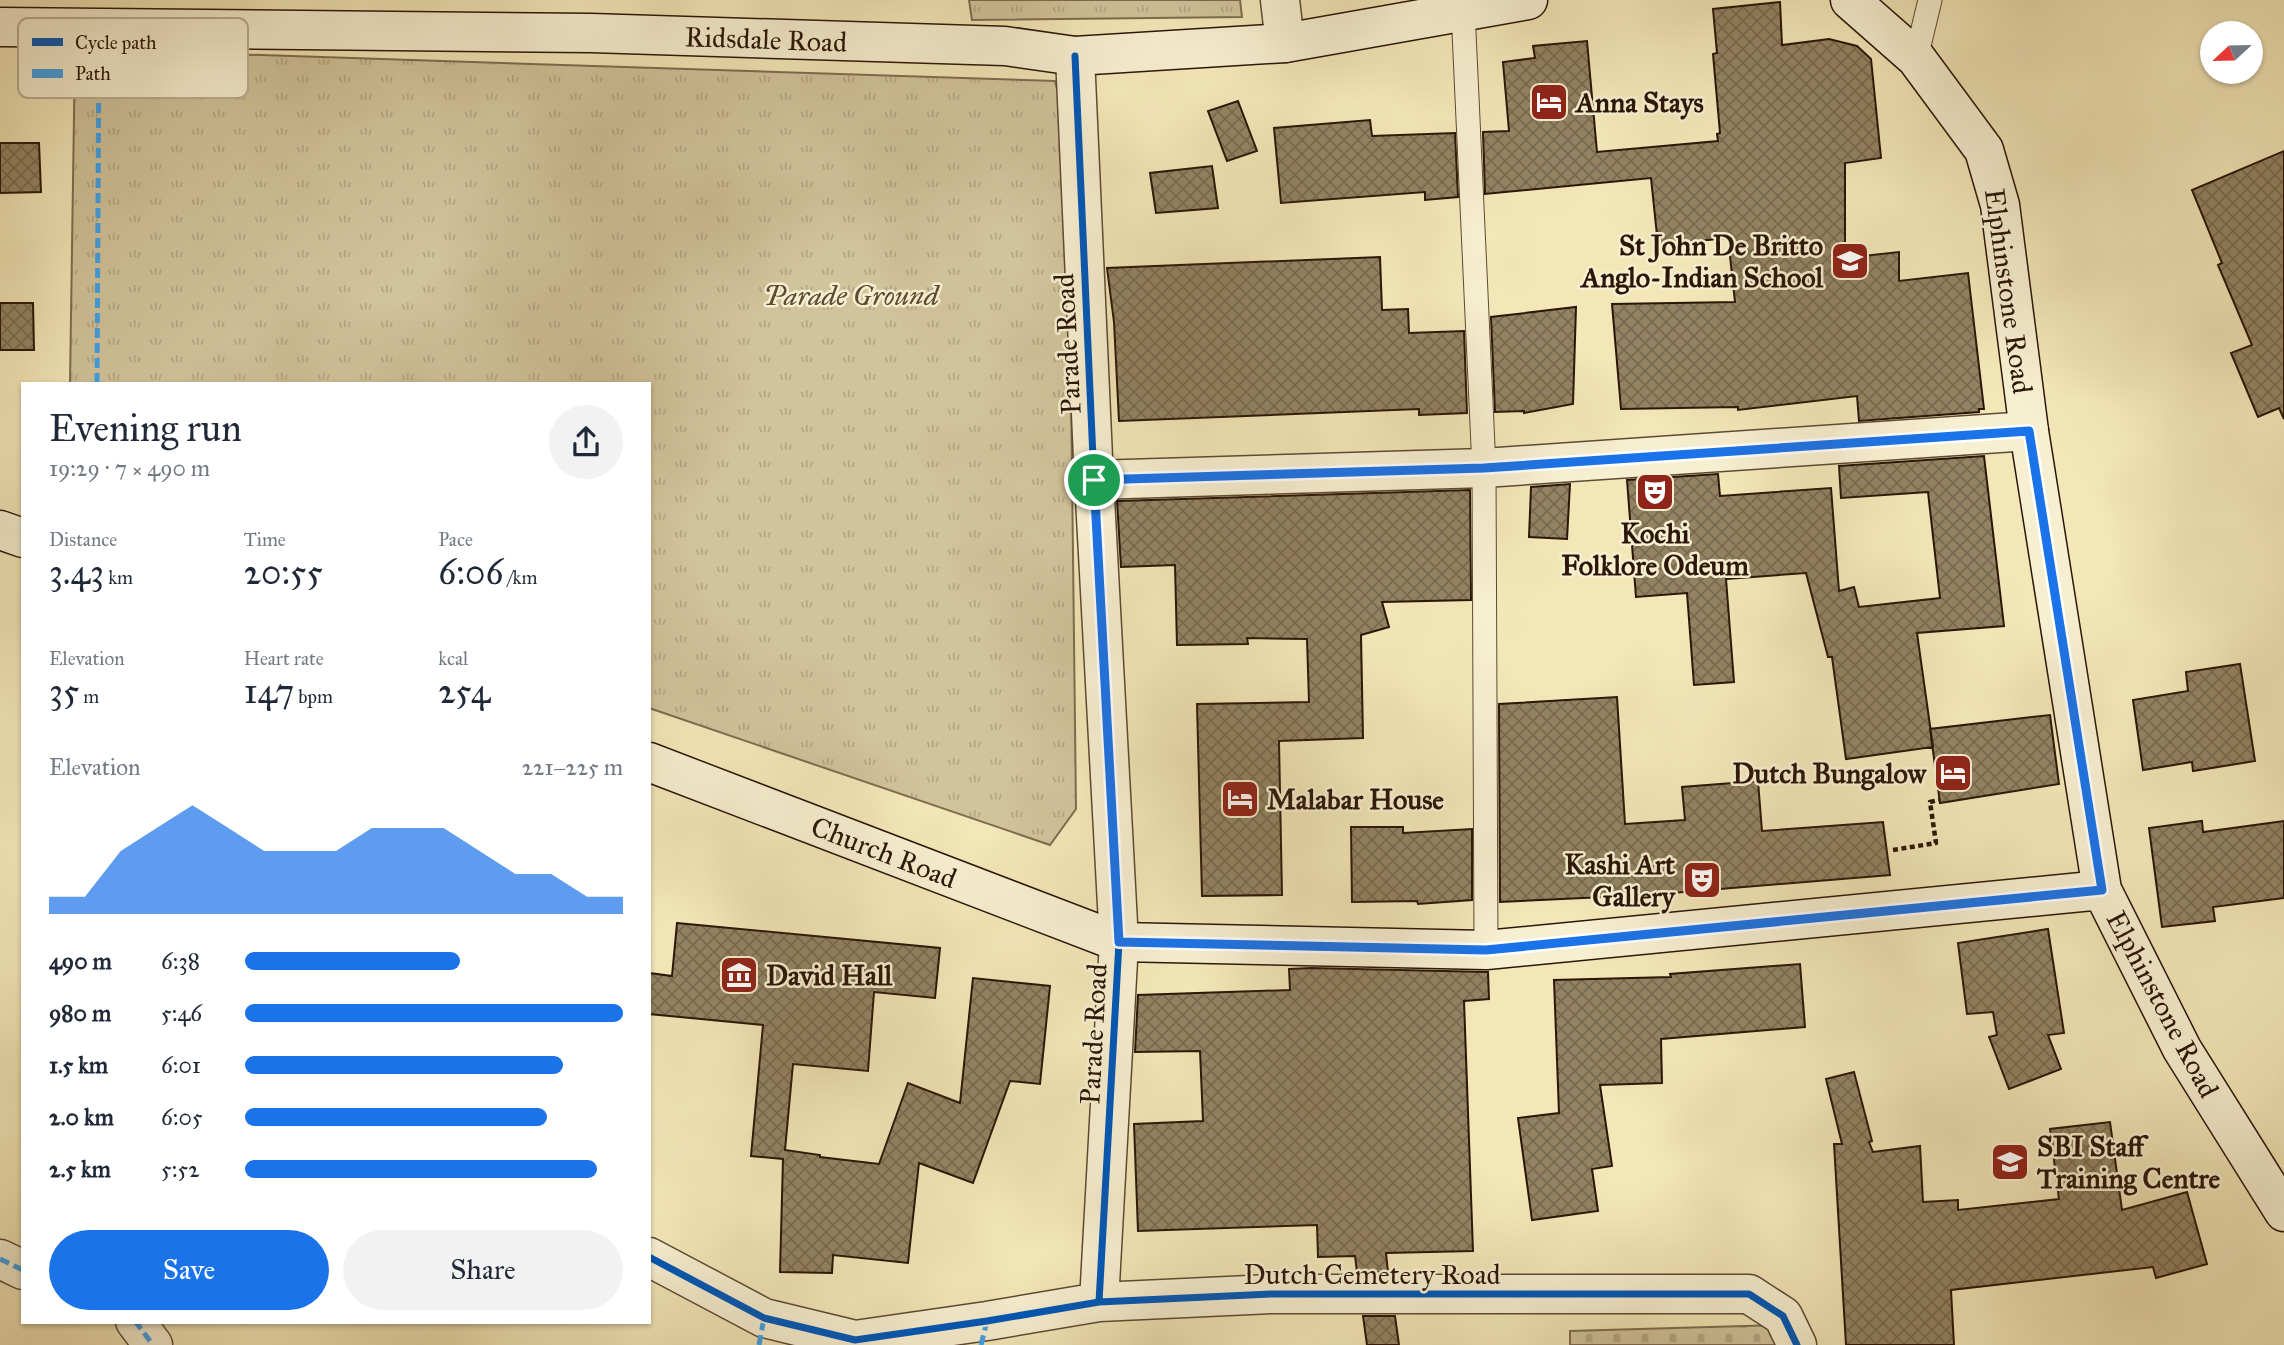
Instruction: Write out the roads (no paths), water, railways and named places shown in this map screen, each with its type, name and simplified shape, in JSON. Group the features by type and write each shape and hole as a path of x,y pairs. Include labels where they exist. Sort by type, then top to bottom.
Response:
{"main road":[{"path":"1280,0 1285,43"},
{"name":"Ridsdale Road","path":"248,30 605,34 1005,46 1075,56 1285,43 1528,0"},
{"name":"Elphinstone Road","path":"1850,0 1916,58 1984,150 2000,205 2029,431 2102,890 2182,1049 2284,1212"},
{"name":"Ridsdale Road","path":"0,27 18,27"},
{"name":"Parade Road","path":"1075,56 1119,942 1100,1302"},
{"path":"1094,480 1484,468 2029,431"},
{"path":"0,530 21,537"},
{"name":"Church Road","path":"651,763 1119,942 1486,950 2102,890"},
{"name":"Dutch Cemetery Road","path":"651,1258 761,1331 855,1340 984,1333 1100,1302 1271,1294 1749,1294 1783,1316 1797,1345"},
{"path":"0,1259 21,1269"},
{"path":"137,1324 153,1345"}],"lane":[{"path":"1916,58 1930,0"},
{"path":"1463,10 1484,468 1486,950"}],"place":[{"name":"Anna Stays","path":"1549,102"},
{"name":"St John De Britto Anglo-Indian School","path":"1850,261"},
{"name":"Kochi Folklore Odeum","path":"1655,492"},
{"name":"Dutch Bungalow","path":"1953,773"},
{"name":"Malabar House","path":"1240,799"},
{"name":"Kashi Art Gallery","path":"1702,880"},
{"name":"David Hall","path":"739,975"},
{"name":"SBI Staff Training Centre","path":"2010,1162"}],"park label":[{"name":"Parade Ground","path":"851,295"}]}
